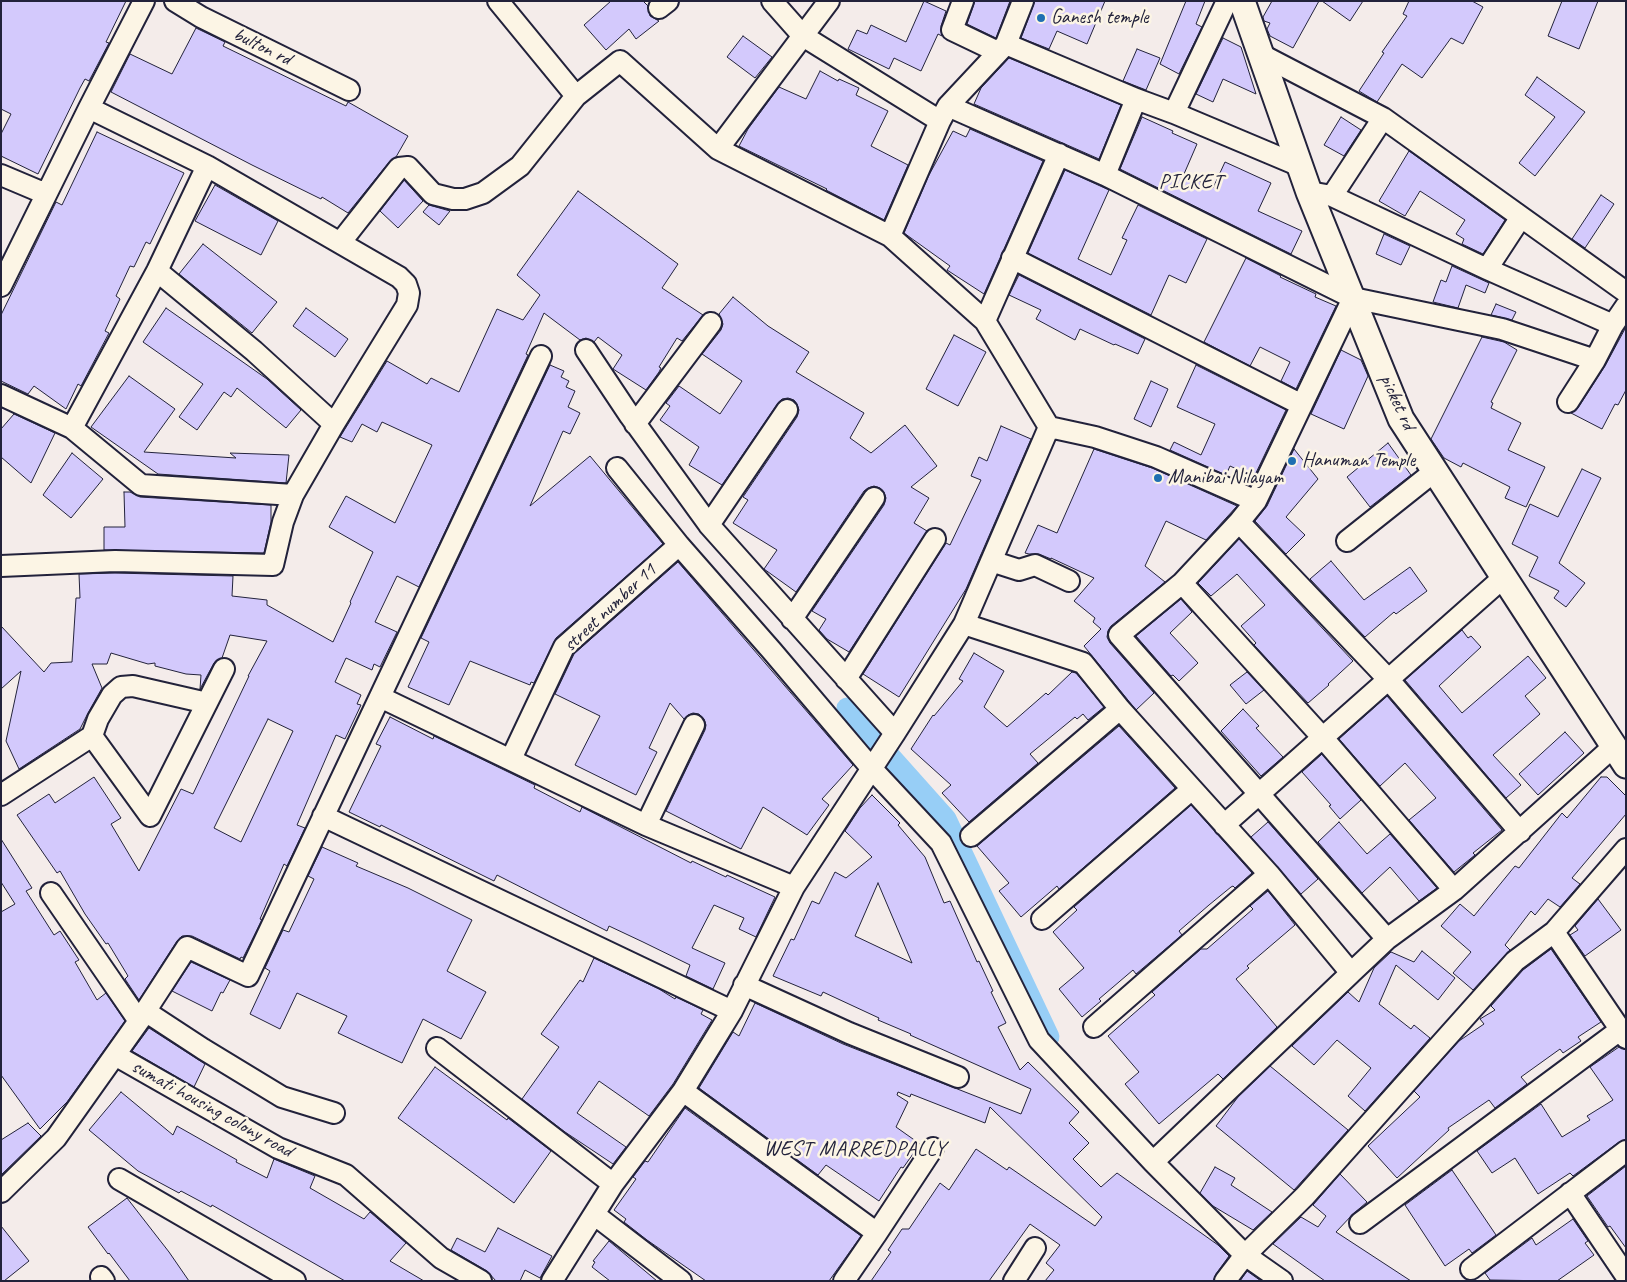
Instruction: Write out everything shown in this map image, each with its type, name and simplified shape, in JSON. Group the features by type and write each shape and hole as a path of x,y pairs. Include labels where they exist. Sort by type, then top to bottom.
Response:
{"street":[{"path":"1,286 144,1"},
{"name":"bulton rd","path":"175,1 201,17 349,90"},
{"path":"498,1 576,96"},
{"path":"772,1 803,36 944,114 1059,154 1352,298 1502,329 1595,360"},
{"path":"718,149 829,1"},
{"path":"963,1 952,30 1174,112 1300,166"},
{"path":"890,236 944,114 1002,48 1024,1"},
{"path":"1174,112 1227,1"},
{"name":"picket rd","path":"1242,1 1300,166 1321,194 1352,298 1402,419 1619,756"},
{"path":"1260,54 1384,118 1626,292"},
{"path":"340,243 399,168 408,167 433,194 453,199 465,199 483,193 520,166 576,96 620,60 718,149 890,236 986,321 1049,427 1095,437 1156,457 1256,501"},
{"path":"1105,175 1136,98"},
{"path":"1,566 115,561 273,565 283,522 293,495 407,305 410,292 406,284 399,277 206,166 89,108"},
{"path":"1384,118 1321,194 1613,325"},
{"path":"986,321 1059,154"},
{"path":"72,428 157,271 206,166"},
{"path":"1,175 46,194"},
{"path":"1487,269 1521,216"},
{"path":"1012,258 1302,405"},
{"path":"157,271 254,350 334,424"},
{"path":"1352,298 1256,501 1182,583 1119,635 1387,939"},
{"path":"1568,402 1626,306"},
{"path":"635,424 711,323"},
{"path":"586,350 635,424 709,525 846,679 892,737"},
{"path":"1,1192 56,1138 142,1016 187,947 248,976 540,356"},
{"path":"1,395 72,428 141,485 293,495"},
{"path":"709,525 787,410"},
{"path":"552,1281 613,1184 683,1091 732,1011 794,887 964,624 1049,427"},
{"path":"617,468 678,545 875,764 941,842 1039,1040 1158,1156 1245,1254 1282,1281"},
{"path":"1348,541 1435,471"},
{"path":"792,619 874,498"},
{"path":"1239,522 1389,680 1520,832"},
{"path":"846,679 935,539"},
{"name":"street number 11","path":"511,759 564,647 678,545"},
{"path":"991,561 1019,570 1034,565 1070,581"},
{"path":"1224,825 1504,577"},
{"path":"1182,583 1323,738 1454,890"},
{"path":"964,624 1083,663 1120,709 1270,874 1351,973"},
{"path":"92,736 150,816 224,670"},
{"path":"1,795 92,736 103,711 112,696 121,687 133,686 206,703"},
{"path":"380,697 646,825 794,887"},
{"path":"971,836 1120,709"},
{"path":"646,825 694,724"},
{"path":"1158,1156 1387,939 1454,890 1520,832 1619,756"},
{"path":"1042,920 1192,789"},
{"path":"324,816 732,1011"},
{"path":"1226,1281 1245,1254 1305,1196 1515,961 1554,932 1626,849"},
{"path":"1094,1027 1270,874"},
{"path":"51,893 142,1016 203,1049 282,1097 334,1113"},
{"path":"1360,1223 1623,1034 1554,932"},
{"path":"744,985 849,1033 958,1077"},
{"path":"437,1048 613,1184"},
{"name":"sumati housing colony road","path":"115,1055 278,1148 346,1175 441,1258 481,1281"},
{"path":"683,1091 877,1233"},
{"path":"844,1281 933,1148"},
{"path":"1471,1268 1626,1151"},
{"path":"119,1179 295,1281"},
{"path":"1570,1193 1626,1276"},
{"path":"595,1215 681,1281"},
{"path":"1014,1281 1035,1248"}],"building":[{"path":"1,1 126,1 106,42 109,43 89,81 85,79 80,88 38,174 1,156 1,134 11,114 1,109"},
{"path":"611,1 643,1 648,6 650,16 659,21 636,39 629,29 606,50 584,25"},
{"path":"924,1 946,11 941,26 942,36 938,34 921,71 894,58 889,69 848,49 857,30 867,34 871,25 906,42"},
{"path":"975,1 1010,1 996,38 967,24"},
{"path":"1035,1 1105,1 1087,44 1057,31 1049,49 1021,38"},
{"path":"1186,1 1205,1 1196,24 1202,27 1179,74 1160,64"},
{"path":"1272,1 1319,1 1293,48 1270,36 1267,29 1270,23 1264,21 1263,17"},
{"path":"1322,1 1363,1 1350,21"},
{"path":"1409,1 1472,1 1483,7 1463,44 1451,38 1422,78 1402,64 1377,102 1359,91 1384,53 1382,52 1407,16 1403,14"},
{"path":"1562,1 1598,1 1579,49 1548,36"},
{"path":"196,28 225,42 223,46 346,106 348,102 408,136 396,157 390,161 348,213 322,197 321,199 252,165 111,92 130,54 172,74"},
{"path":"743,36 772,57 755,78 727,57"},
{"path":"1223,38 1241,47 1256,94 1223,79 1213,102 1196,94"},
{"path":"1137,49 1160,58 1146,90 1123,81"},
{"path":"1009,58 1121,105 1099,159 974,104 981,88"},
{"path":"820,71 838,81 839,79 859,88 856,95 888,111 871,146 908,165 884,220 827,189 739,146 748,129 779,87 806,99"},
{"path":"1537,77 1585,112 1535,176 1519,163 1555,117 1525,95"},
{"path":"1142,117 1197,144 1184,174 1213,188 1225,162 1271,183 1258,211 1302,231 1291,254 1120,169"},
{"path":"1341,117 1361,130 1344,156 1324,145"},
{"path":"970,129 1043,161 984,294 947,270 950,266 904,233 929,175 953,131 966,137"},
{"path":"97,132 184,173 150,244 146,242 134,267 130,266 116,296 120,299 105,331 109,333 81,386 78,384 66,409 34,386 28,394 1,381 1,315 56,202 62,205"},
{"path":"1409,151 1505,220 1483,254 1462,244 1464,239 1456,234 1465,220 1420,191 1405,216 1379,201"},
{"path":"1065,170 1109,190 1078,259 1111,275 1127,240 1122,238 1138,205 1207,239 1186,283 1169,275 1151,315 1028,253"},
{"path":"404,180 423,201 398,228 380,211"},
{"path":"215,185 278,221 261,255 195,221"},
{"path":"578,191 678,264 662,288 703,315 682,341 677,338 659,367 661,368 659,372 646,390 613,369 622,355 598,337 594,342 586,338 580,340 544,313 526,354 528,355 419,587 397,576 375,622 397,632 380,667 374,664 372,670 346,658 335,682 361,695 357,704 361,705 345,739 336,735 297,825 305,828 287,866 284,864 260,919 262,920 243,958 241,957 240,959 192,936 182,936 139,1000 125,979 128,976 108,943 106,944 85,914 60,871 57,873 17,815 49,794 55,803 94,777 121,818 111,824 139,871 181,789 193,794 248,676 267,641 230,635 222,658 214,663 200,689 201,675 186,674 155,666 155,663 148,664 111,653 107,664 92,664 102,688 80,729 19,769 6,741 21,671 1,689 1,626 44,672 51,663 72,662 76,598 80,598 79,574 233,576 232,596 267,600 267,605 333,642 373,552 329,527 346,496 395,523 432,445 382,422 377,432 362,424 352,442 340,437 387,361 427,384 431,378 459,392 497,309 523,320 540,295 517,275","holes":["268,719 293,731 241,842 214,828"]},
{"path":"1601,195 1614,204 1585,248 1572,239"},
{"path":"429,205 450,211 439,225 423,212"},
{"path":"1384,234 1410,246 1401,265 1376,254"},
{"path":"203,244 277,302 252,333 179,274"},
{"path":"1246,258 1316,294 1315,297 1336,306 1296,389 1281,381 1290,362 1260,347 1250,366 1204,342"},
{"path":"1452,266 1489,283 1485,293 1466,285 1458,308 1433,302 1441,280 1446,282"},
{"path":"1019,275 1145,339 1138,354 1080,329 1075,340 1036,319 1041,310 1009,295"},
{"path":"733,297 768,326 809,352 796,372 864,413 850,438 871,453 905,425 937,466 911,487 929,498 914,523 927,531 849,652 827,639 819,630 826,619 812,611 884,505 886,498 884,492 874,486 864,491 796,592 764,569 777,550 733,523 748,500 743,497 797,417 799,410 794,400 782,399 778,403 722,485 689,465 699,447 660,420 670,406 666,403 679,386 720,414 742,381 702,354 721,330 723,324 719,314"},
{"path":"1496,304 1516,312 1512,320 1491,315"},
{"path":"166,308 267,379 301,410 286,428 237,388 231,397 224,392 197,430 179,417 203,384 143,342"},
{"path":"306,308 348,339 335,357 293,326"},
{"path":"1626,327 1626,390 1618,405 1615,404 1602,429 1571,413 1578,408 1605,366"},
{"path":"954,335 986,352 958,406 926,389"},
{"path":"1482,337 1504,342 1517,350 1491,402 1493,403 1491,408 1521,423 1508,450 1545,467 1526,507 1505,498 1510,487 1463,463 1461,467 1444,458 1431,439"},
{"path":"1341,350 1361,360 1368,376 1344,429 1311,414"},
{"path":"550,365 564,371 561,377 569,381 566,387 575,391 568,407 580,413 570,434 563,431 530,506 590,456 663,544 556,638 534,683 531,682 530,685 470,661 449,705 408,687 429,642 421,638"},
{"path":"1196,365 1286,410 1254,477 1230,466 1226,475 1170,450 1174,442 1201,455 1215,424 1177,407"},
{"path":"129,376 175,409 144,452 236,458 230,453 289,455 286,483 158,474 91,427"},
{"path":"1151,381 1168,389 1151,427 1134,419"},
{"path":"14,414 55,433 31,483 1,457 1,429"},
{"path":"1001,426 1031,439 966,589 899,697 863,674 946,543 950,545 981,480 971,476 979,457 987,461"},
{"path":"1388,443 1411,475 1370,507 1347,477"},
{"path":"1094,449 1152,468 1237,506 1206,540 1166,521 1145,566 1165,582 1111,626 1108,631 1107,637 1110,643 1154,693 1136,710 1084,646 1101,629 1093,622 1095,618 1074,601 1094,578 1051,558 1039,554 1025,553 1038,525 1057,533"},
{"path":"1294,449 1318,479 1286,517 1305,535 1286,554 1255,521 1267,506"},
{"path":"72,453 103,479 71,518 43,495"},
{"path":"1582,469 1601,478 1559,563 1585,583 1566,607 1554,598 1559,591 1529,576 1538,557 1512,544 1530,504 1558,517"},
{"path":"124,492 130,492 140,497 271,505 271,522 264,553 104,550 104,527 125,527"},
{"path":"1239,539 1353,661 1308,703 1254,645 1256,643 1241,626 1265,605 1237,574 1211,596 1198,583"},
{"path":"1331,561 1364,600 1410,567 1427,591 1396,614 1394,612 1365,637 1310,579"},
{"path":"678,562 853,765 822,799 829,805 807,835 763,807 741,849 666,811 706,725 704,719 699,714 693,713 684,719 670,703 649,748 657,752 636,795 575,765 600,716 555,694 574,654"},
{"path":"1181,599 1192,612 1170,633 1198,663 1179,681 1173,675 1171,676 1136,636"},
{"path":"1462,630 1468,638 1471,636 1481,647 1439,686 1462,713 1528,656 1546,678 1525,696 1540,714 1493,755 1521,785 1506,798 1405,680"},
{"path":"974,653 1004,671 984,707 1007,727 1046,693 1048,695 1072,672 1076,673 1104,707 1088,720 1083,714 1077,719 1075,717 1030,754 1038,763 969,822 942,793 951,785 911,749 933,715 963,681 959,679"},
{"path":"1247,672 1264,690 1246,704 1230,685"},
{"path":"1387,696 1502,830 1473,853 1475,855 1454,872 1409,820 1436,798 1405,763 1380,786 1339,739"},
{"path":"1243,709 1259,726 1256,728 1283,757 1261,776 1221,731"},
{"path":"390,717 433,739 434,736 535,785 534,788 580,812 582,807 691,863 692,861 726,877 727,875 775,897 756,937 739,929 744,918 714,905 692,948 725,963 713,989 686,976 690,965 643,942 609,926 607,931 497,875 494,881 381,825 380,827 349,812 381,746 376,744"},
{"path":"1119,726 1175,788 1059,889 1057,886 1021,917 999,891 1009,883 977,846"},
{"path":"1565,732 1584,753 1538,795 1519,774"},
{"path":"1322,754 1361,800 1340,819 1329,806 1331,805 1302,772"},
{"path":"1601,777 1607,777 1626,796 1626,814 1572,878 1580,884 1560,907 1548,899 1535,915 1531,911 1505,945 1510,950 1473,990 1453,973 1471,952 1441,926 1460,904 1474,916 1515,866 1519,868 1562,813 1567,818"},
{"path":"872,795 900,823 898,825 925,857 944,903 950,901 977,962 979,961 993,991 991,992 1006,1023 998,1027 1020,1070 1028,1062 1079,1112 1069,1123 1089,1143 1073,1159 1101,1187 1117,1173 1218,1245 1229,1256 1213,1281 1045,1281 1054,1270 1046,1263 1060,1245 1030,1224 989,1281 871,1281 891,1252 888,1250 902,1229 909,1229 940,1183 949,1190 976,1149 1007,1170 1009,1167 1095,1226 1102,1217 990,1107 985,1123 911,1094 910,1097 898,1092 897,1095 908,1102 896,1127 920,1144 903,1168 901,1167 879,1201 826,1165 818,1175 699,1088 733,1032 739,1036 755,1003 843,1044 1021,1114 1031,1089 910,1035 878,1020 879,1018 823,992 821,996 773,976 791,939 794,940 812,901 819,904 835,872 846,878 872,857 845,831 860,808","holes":["878,883 912,963 855,936"]},
{"path":"1191,805 1252,873 1235,888 1231,887 1209,905 1179,931 1182,935 1136,974 1133,970 1099,999 1101,1001 1082,1017 1059,989 1084,968 1053,932 1077,910 1074,907"},
{"path":"1268,822 1318,879 1301,894 1251,837"},
{"path":"1339,822 1367,854 1390,834 1437,888 1419,901 1390,867 1362,893 1318,842"},
{"path":"1,839 32,888 26,891 54,935 60,931 79,960 75,962 97,1000 106,993 125,1021 67,1102 40,1129 1,1075 1,912 15,904 1,882"},
{"path":"322,847 358,863 356,866 408,888 472,920 447,971 486,992 461,1039 423,1019 402,1063 338,1033 347,1016 297,993 280,1029 250,1014 270,971 265,968 283,930 289,932 314,879 308,876"},
{"path":"1268,891 1295,925 1247,966 1249,968 1236,979 1277,1027 1223,1079 1218,1074 1159,1124 1125,1084 1139,1072 1108,1036 1155,995 1152,992 1201,949 1207,949 1253,909 1250,906"},
{"path":"1598,899 1621,930 1585,956 1570,935 1578,930 1575,926"},
{"path":"1551,949 1601,1022 1578,1037 1581,1041 1563,1053 1560,1049 1521,1077 1527,1084 1495,1108 1489,1100 1448,1128 1449,1130 1397,1178 1368,1146 1420,1097 1414,1091 1459,1041 1484,1024 1480,1019 1495,1010 1491,1006 1523,970"},
{"path":"1422,951 1455,978 1438,1000 1396,965 1379,1004 1411,1029 1414,1025 1430,1038 1365,1111 1348,1096 1371,1068 1337,1040 1314,1065 1292,1046 1348,992 1359,1002 1374,968 1391,952 1414,962"},
{"path":"594,958 659,989 675,999 676,997 703,1010 701,1014 712,1020 673,1084 649,1116 599,1081 577,1113 626,1147 613,1164 565,1132 522,1099 559,1047 541,1034 580,980 583,982"},
{"path":"191,962 230,980 223,993 221,992 212,1011 172,991"},
{"path":"149,1028 205,1064 194,1087 132,1051"},
{"path":"1619,1047 1626,1050 1626,1139 1619,1142 1573,1176 1570,1173 1538,1194 1515,1158 1492,1173 1477,1151 1541,1104 1562,1137 1590,1120 1587,1116 1613,1100 1590,1067"},
{"path":"1270,1066 1348,1130 1294,1190 1216,1126 1238,1097"},
{"path":"435,1067 507,1120 508,1118 551,1151 514,1203 398,1118"},
{"path":"121,1092 173,1135 177,1126 237,1160 236,1162 267,1178 274,1159 315,1176 310,1188 364,1219 370,1212 406,1243 390,1261 424,1281 345,1281 212,1205 211,1207 181,1191 179,1193 138,1171 89,1130"},
{"path":"685,1108 861,1236 829,1281 706,1281 647,1240 624,1222 626,1219 614,1210 636,1179 633,1177 645,1161 648,1162"},
{"path":"28,1123 41,1136 1,1175 1,1140"},
{"path":"1626,1166 1626,1248 1610,1226 1608,1227 1587,1196"},
{"path":"1215,1167 1235,1178 1231,1185 1272,1212 1253,1230 1213,1206 1200,1193"},
{"path":"1452,1170 1496,1235 1472,1253 1469,1249 1445,1266 1405,1205"},
{"path":"1340,1174 1367,1202 1336,1232 1411,1281 1325,1281 1273,1244 1301,1217 1318,1227 1326,1216 1313,1205"},
{"path":"127,1198 189,1281 130,1281 108,1254 88,1227"},
{"path":"1573,1219 1588,1241 1585,1243 1594,1255 1557,1281 1490,1280 1485,1273 1532,1238 1536,1245"},
{"path":"1,1226 29,1261 4,1281 1,1281"},
{"path":"498,1228 552,1256 540,1278 525,1270 520,1281 496,1281 487,1271 451,1250 457,1238 485,1252"},
{"path":"609,1241 657,1281 610,1281 592,1267 595,1262 593,1261"},
{"path":"1247,1271 1261,1281 1240,1281"}],"waterway":[{"path":"847,708 946,819 1049,1037"}],"place":[{"name":"Ganesh temple","path":"1041,18"},
{"name":"Hanuman Temple","path":"1292,461"},
{"name":"Manibai Nilayam","path":"1158,478"}],"district":[{"name":"PICKET","path":"1191,182"},
{"name":"WEST MARREDPALLY","path":"855,1149"}]}
